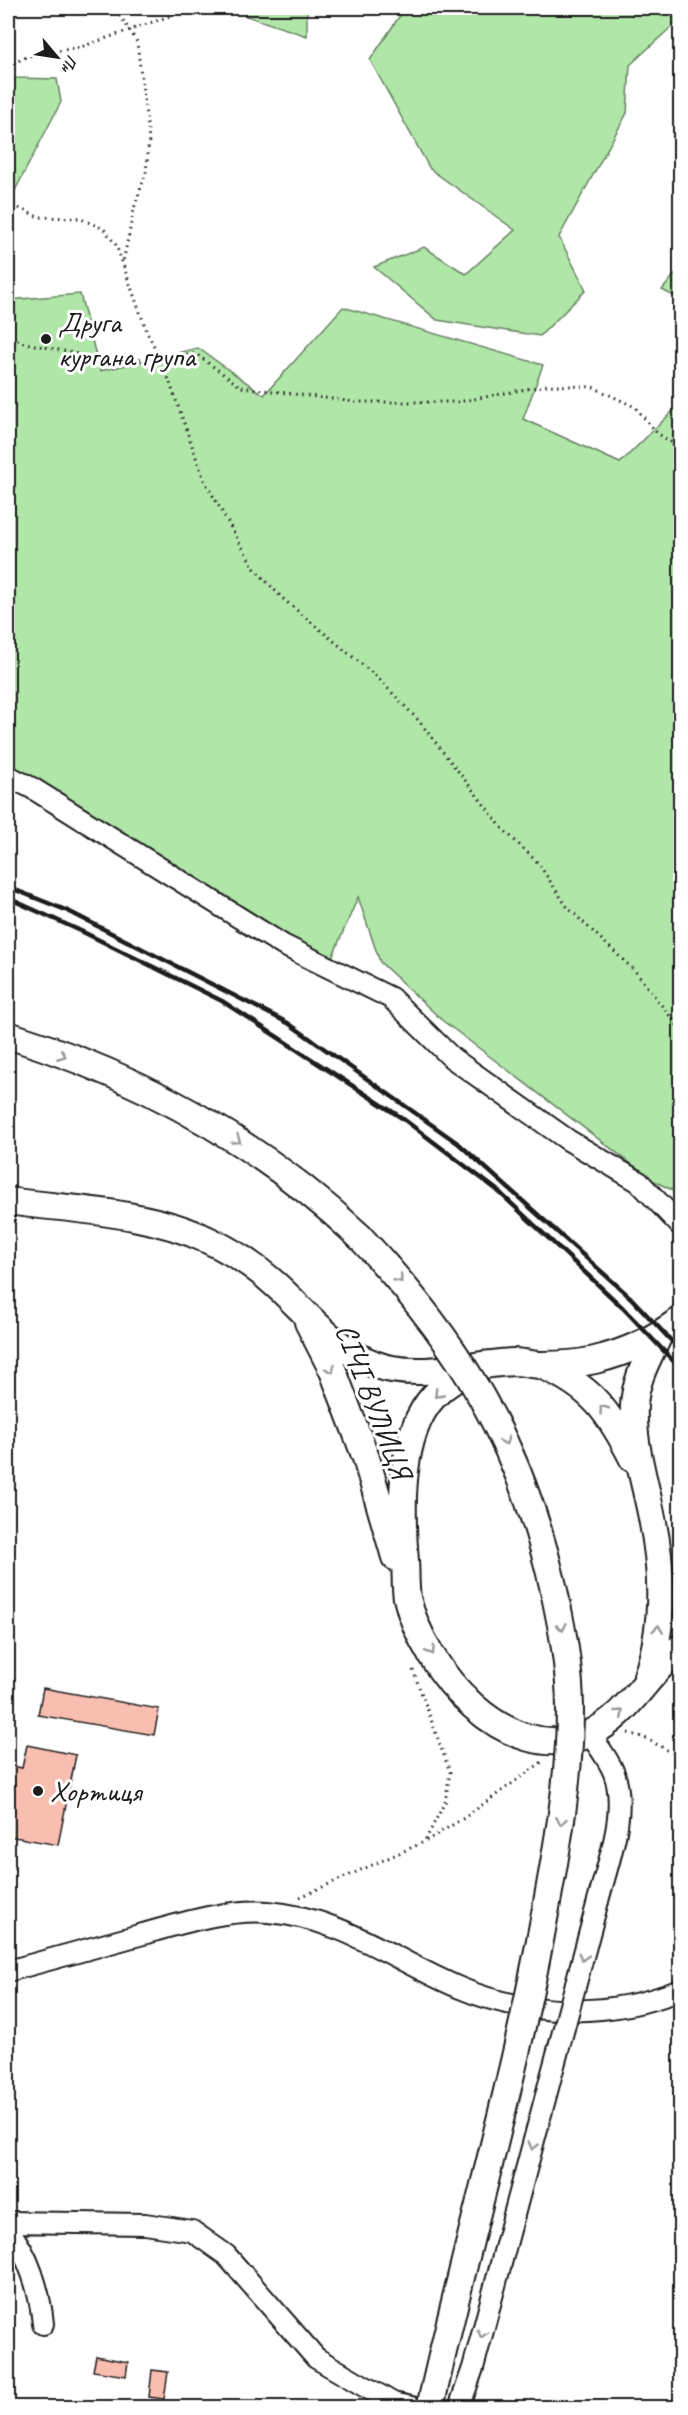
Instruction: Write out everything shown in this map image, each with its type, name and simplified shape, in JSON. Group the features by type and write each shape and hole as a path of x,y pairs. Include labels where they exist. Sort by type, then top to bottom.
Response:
{"main road":[{"path":"8,1035 136,1085 225,1131 291,1176 359,1236 398,1278 454,1351 493,1414 521,1476 546,1556 564,1634 570,1708 567,1792 533,1977 430,2408"},
{"path":"8,1201 157,1222 207,1239 243,1259 276,1285 305,1316"},
{"name":"СІЧІ ВУЛИЦЯ","path":"305,1316 351,1352 382,1367 399,1371 487,1363 518,1362 540,1365"},
{"name":"СІЧІ ВУЛИЦЯ","path":"305,1316 333,1371 366,1458 407,1597"},
{"path":"540,1365 592,1361 626,1352 658,1337 681,1320"},
{"path":"644,1685 656,1645 660,1616 660,1569 642,1478 635,1432 634,1405 639,1378 658,1337"},
{"path":"487,1363 451,1381 433,1397 417,1422 405,1477 402,1528 407,1597 422,1636 447,1679 471,1705 500,1727 530,1738 554,1741 597,1729 625,1709 666,1658 681,1648"},
{"path":"540,1365 571,1378 595,1399 617,1428 642,1478"},
{"path":"660,1569 681,1589"}],"street":[{"path":"8,776 32,788 283,945 392,998 452,1058 568,1140 639,1182 681,1225"},
{"path":"459,2408 473,2368 598,1901 618,1816 620,1794 597,1729"},
{"path":"8,1971 204,1917 265,1911 309,1917 348,1931 460,1988 515,2005 560,2011 605,2009 649,2002 681,1990"},
{"path":"8,2222 146,2224 192,2231 226,2255 316,2358 393,2403 416,2408"},
{"path":"8,2230 24,2254 31,2271 43,2324"}],"path":[{"path":"110,8 130,30 137,42 149,140 146,173 135,205 122,264"},
{"path":"8,66 28,56 81,47 193,8"},
{"path":"8,204 38,217 79,218 104,229 116,245 204,480 254,568 282,598 377,677 419,721 503,829 538,863 568,908 635,971 681,1029"},
{"path":"8,332 20,342 127,364 158,354 196,354 241,387 355,402 458,402 548,385 593,387 635,407 657,433 681,448"},
{"path":"412,1667 450,1772 445,1802 424,1842"},
{"path":"597,1729 645,1738 681,1757"},
{"path":"297,1898 424,1842 464,1818 548,1757"}],"green space":[{"path":"243,8 307,8 307,36 246,16"},
{"path":"405,8 680,8 680,19 630,65 627,113 559,237 586,290 540,336 437,320 374,267 424,247 466,274 515,230 430,169 370,60"},
{"path":"8,69 14,78 57,79 61,102 8,204"},
{"path":"680,268 680,299 662,290"},
{"path":"80,294 100,371 198,348 264,395 343,307 543,365 523,419 620,463 680,404 680,1194 654,1181 443,1021 380,962 358,897 328,967 8,776 8,300"}],"building":[{"path":"43,1688 159,1709 154,1735 38,1715"},
{"name":"Хортиця","path":"27,1745 76,1755 58,1845 8,1836 11,1814 8,1813 8,1765 22,1768"},
{"path":"96,2356 128,2362 126,2376 93,2371"},
{"path":"152,2370 168,2372 164,2399 149,2397"}],"railway":[{"path":"8,887 68,911 288,1023 459,1144 631,1298 680,1350"},
{"path":"8,898 83,932 222,1001 402,1118 497,1190 623,1308 680,1368"}],"place":[{"name":"Друга кургана група","path":"46,339"},
{"name":"Хортиця","path":"38,1791"}]}
